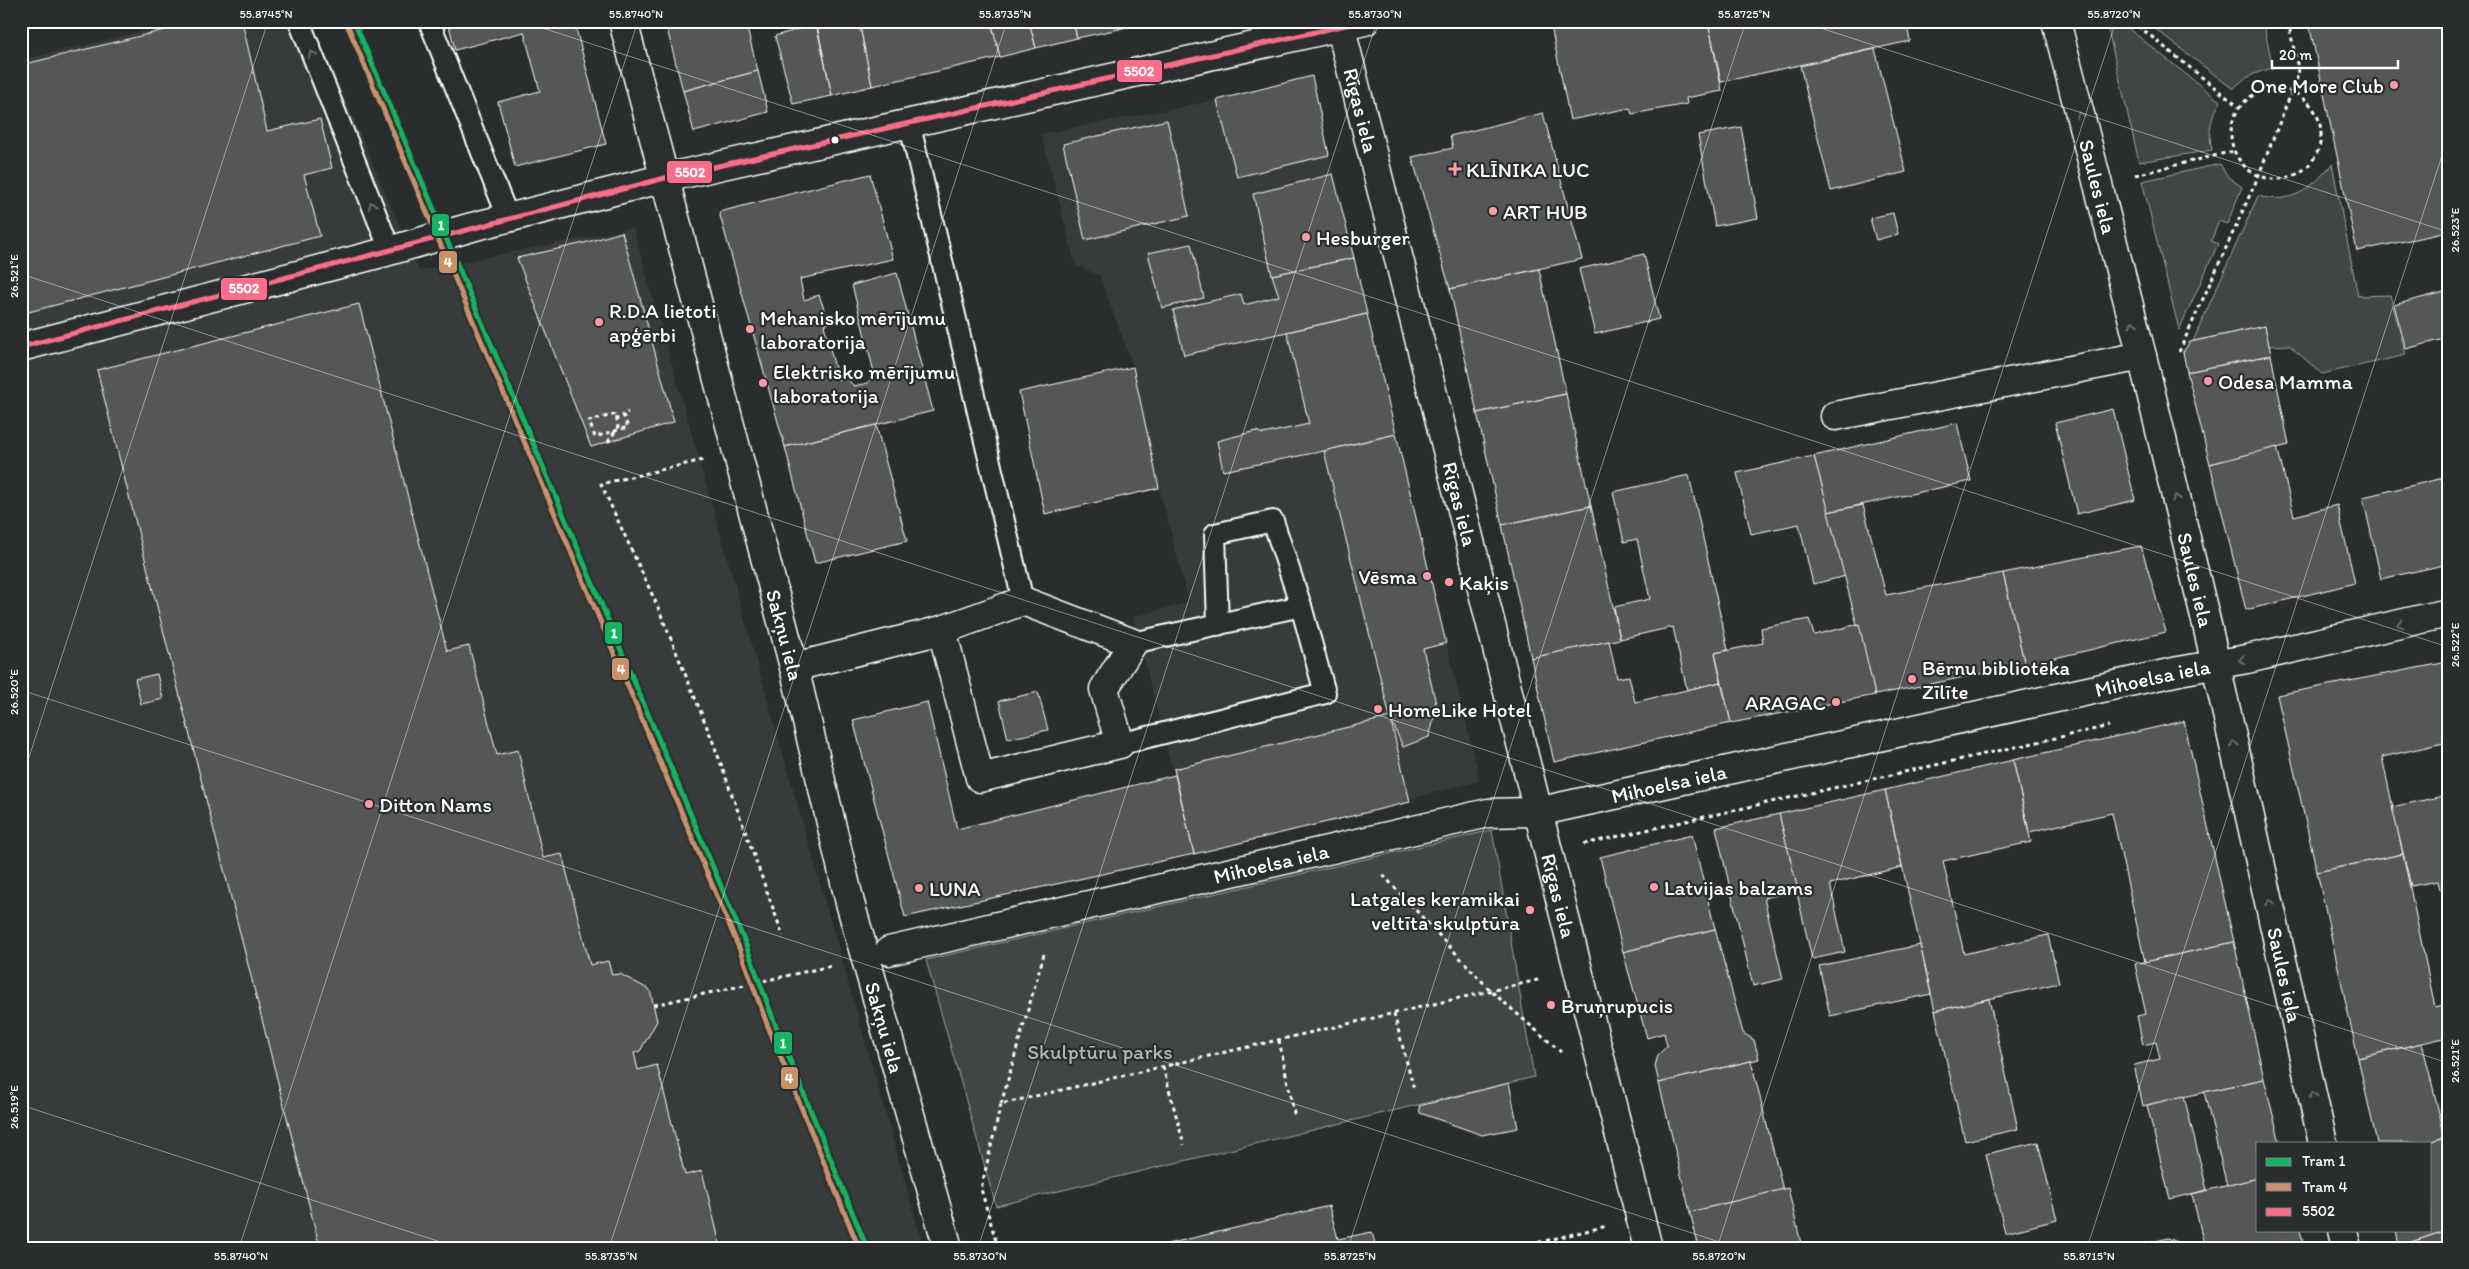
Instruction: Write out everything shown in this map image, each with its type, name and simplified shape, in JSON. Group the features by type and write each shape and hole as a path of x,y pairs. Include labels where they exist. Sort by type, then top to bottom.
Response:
{"street":[{"name":"Sakņu iela","path":"623,21 794,667 850,903 948,1248"},
{"name":"Saules iela","path":"2056,21 2142,356 2216,665 2323,1142"},
{"path":"21,348 508,217 665,178 1348,23"},
{"name":"Rīgas iela","path":"1348,23 1547,852 1648,1248"},
{"path":"1836,416 2142,356"},
{"path":"794,667 942,630 1023,601 1134,643 1104,689 1120,744 980,778 942,630"},
{"name":"Mihoelsa iela","path":"889,951 1488,813 1538,812 2448,613"},
{"path":"2343,1232 2347,1248"}],"lane":[{"path":"299,21 390,250"},
{"path":"429,21 508,217"},
{"path":"909,122 1023,601"},
{"path":"1120,744 1325,693 1302,606 1273,521 1215,534 1218,625"},
{"path":"1134,643 1302,606"}],"path":[{"path":"2132,21 2238,108"},
{"path":"2176,359 2258,177 2299,73 2288,21"},
{"path":"2279,88 2291,91 2307,100 2316,113 2321,128 2320,143 2314,158 2304,170 2290,176 2275,179 2258,177 2240,162 2234,151 2230,136 2232,121 2238,108 2250,96 2264,90 2279,88"},
{"path":"2135,175 2234,151"},
{"path":"608,442 613,435 618,427 616,414 588,421 595,437 603,434 612,432 620,430 628,427 623,415 628,412"},
{"path":"737,452 601,484 657,605 712,742 784,936"},
{"path":"1547,852 2115,725"},
{"path":"1355,844 1491,991 1564,1055"},
{"path":"998,1248 981,1189 1001,1104 1056,914"},
{"path":"654,1006 833,966"},
{"path":"1001,1104 1577,971"},
{"path":"1394,1014 1414,1089"},
{"path":"1278,1040 1295,1118"},
{"path":"1164,1067 1184,1145"},
{"path":"1515,1248 1641,1218"}],"shaded area":[{"path":"186,21 312,21 419,271 633,228 924,1248 21,1248 21,60"},
{"path":"1312,76 1333,174 1480,781 1194,854 1133,617 1189,602 1159,488 1133,366 1099,275 1076,266 1041,134 1217,100"}],"green space":[{"path":"2106,21 2119,21 2221,102 2214,113 2211,124 2212,150 2139,162"},
{"path":"2145,21 2263,21 2273,68 2251,76 2233,89"},
{"path":"2220,164 2228,177 2242,187 2227,224 2219,221 2211,241 2218,244 2179,330 2142,181"},
{"path":"2332,164 2358,296 2390,295 2406,355 2322,374 2289,345 2269,346 2265,326 2193,341 2258,196 2281,198 2300,193 2316,181"},
{"name":"Skulptūru parks","path":"1492,830 1534,1077 996,1206 926,960"}],"building":[{"path":"202,21 242,21 267,131 320,119 332,168 304,175 320,236 21,314 21,65"},
{"path":"448,21 574,21 606,144 515,167 498,102 540,91 524,32 455,50"},
{"path":"665,21 745,21 758,71 683,91"},
{"path":"816,21 859,21 872,86 832,96"},
{"path":"859,21 991,21 1000,57 872,86"},
{"path":"991,21 1029,21 1036,48 1000,57"},
{"path":"1029,21 1073,21 1077,38 1036,48"},
{"path":"1073,21 1117,21 1119,29 1077,38"},
{"path":"1117,21 1150,21 1119,29"},
{"path":"1550,21 1708,21 1722,91 1686,98 1687,104 1632,114 1630,108 1570,120"},
{"path":"1708,21 1906,21 1910,41 1721,82"},
{"path":"2319,21 2448,21 2448,232 2357,251 2309,23"},
{"path":"816,24 832,96 793,104 775,36"},
{"path":"1875,49 1906,172 1831,191 1800,66"},
{"path":"758,71 768,112 694,132 683,91"},
{"path":"1312,76 1329,155 1237,177 1217,100"},
{"path":"1543,113 1582,259 1450,289 1412,157 1453,148 1450,136"},
{"path":"1167,120 1189,216 1085,240 1063,144"},
{"path":"1741,127 1758,218 1715,226 1698,135"},
{"path":"870,174 893,259 800,279 804,300 819,295 829,323 824,325 838,380 846,378 854,386 868,383 874,372 852,285 897,273 933,411 785,447 719,212"},
{"name":"Hesburger","path":"1333,174 1354,258 1272,275 1253,194"},
{"path":"1893,213 1898,234 1876,240 1870,218"},
{"path":"622,232 674,422 591,447 517,258 584,243"},
{"path":"1191,244 1204,298 1162,308 1148,253"},
{"path":"1644,254 1659,319 1595,334 1579,269"},
{"path":"1354,258 1367,314 1184,355 1173,310 1241,294 1244,305 1279,296 1272,275"},
{"path":"1539,269 1566,394 1477,413 1450,289"},
{"path":"2448,291 2448,338 2406,349 2394,305"},
{"name":"Ditton Nams","path":"359,304 447,651 469,646 497,755 518,750 543,858 562,854 590,965 608,961 612,975 620,974 650,990 657,1021 640,1051 634,1053 638,1070 657,1065 685,1175 702,1171 721,1248 320,1248 97,370"},
{"path":"1367,314 1396,434 1324,451 1223,471 1217,441 1256,431 1263,434 1309,424 1287,332"},
{"path":"2265,326 2271,355 2187,372 2183,352 2190,342"},
{"path":"2271,355 2289,445 2210,464 2187,372"},
{"path":"1133,367 1159,488 1045,514 1019,392"},
{"path":"1566,394 1591,506 1502,525 1477,413"},
{"path":"2113,409 2135,500 2077,514 2055,423"},
{"path":"1957,423 1971,481 1828,512 1814,456"},
{"path":"876,425 907,541 815,563 785,447"},
{"path":"1396,434 1446,643 1423,649 1437,708 1429,737 1403,747 1390,717 1324,451"},
{"path":"2277,447 2294,516 2337,505 2355,583 2246,610 2210,464"},
{"path":"1814,456 1846,576 1813,584 1799,524 1751,534 1737,473"},
{"path":"1689,475 1728,650 1715,653 1721,682 1687,690 1673,627 1620,639 1614,607 1650,599 1637,539 1624,542 1613,492"},
{"path":"2448,477 2448,564 2381,579 2363,497"},
{"path":"1863,505 1886,595 2003,573 2025,665 1875,695 1828,512"},
{"path":"1591,506 1620,639 1531,658 1502,525"},
{"path":"2141,546 2166,632 2025,665 2003,573"},
{"path":"1809,619 1814,635 1859,624 1875,695 1731,723 1715,653 1763,643 1761,628"},
{"path":"1609,641 1617,678 1629,676 1635,702 1721,682 1731,723 1554,762 1531,658"},
{"path":"2448,662 2448,742 2382,757 2403,854 2317,872 2277,695"},
{"path":"157,674 163,699 141,704 135,679"},
{"path":"1038,692 1048,730 1008,739 999,701"},
{"path":"927,702 957,829 1175,775 1194,854 905,917 853,720"},
{"path":"1390,717 1410,802 1194,854 1174,769"},
{"path":"2184,721 2234,942 2145,962 2112,813 2029,832 2013,760"},
{"path":"2013,760 2031,842 1943,861 1964,954 2048,935 2059,983 1935,1011 1885,790"},
{"path":"1885,790 1902,867 1830,884 1845,952 1812,959 1779,814"},
{"path":"2448,795 2448,889 2440,890 2438,881 2411,886 2392,807"},
{"path":"1779,814 1798,890 1764,898 1783,979 1753,986 1716,828"},
{"path":"1692,835 1715,929 1623,952 1600,857"},
{"path":"2403,854 2435,1007 2448,1004 2448,1037 2358,1058 2317,872"},
{"path":"1715,929 1743,1033 1754,1040 1759,1059 1659,1083 1655,1066 1658,1055 1667,1046 1664,1033 1647,1038 1623,952"},
{"path":"2234,942 2264,1079 2143,1106 2134,1065 2160,1059 2156,1042 2143,1045 2137,1016 2146,1014 2135,964"},
{"path":"1920,945 1931,994 1830,1016 1819,966"},
{"path":"1989,999 2018,1129 1965,1141 1935,1011"},
{"path":"2422,1043 2445,1137 2428,1142 2377,1142 2358,1058"},
{"path":"1751,1061 1783,1190 1690,1212 1659,1083"},
{"path":"2264,1079 2280,1142 2256,1142 2256,1179 2227,1186 2204,1092"},
{"path":"1509,1083 1518,1128 1482,1135 1420,1113 1419,1106"},
{"path":"2184,1096 2207,1190 2170,1199 2147,1105"},
{"path":"2448,1136 2448,1230 2399,1246 2396,1232 2432,1232 2432,1142 2428,1142"},
{"path":"2038,1142 2057,1220 2005,1233 1986,1154"},
{"path":"2256,1178 2256,1232 2300,1232 2304,1248 2205,1248 2192,1194"},
{"path":"1788,1188 1802,1248 1699,1248 1690,1212"},
{"path":"1329,1206 1338,1239 1372,1232 1376,1248 1150,1248"},
{"path":"2448,1230 2448,1248 2400,1248 2399,1246"},
{"path":"2168,1238 2184,1245 2184,1248 2128,1248"}],"tram line":[{"name":"1","path":"354,21 746,945 774,1021 867,1248"},
{"name":"4","path":"347,24 739,948 767,1024 859,1248"}],"transit line":[{"name":"5502","path":"21,347 665,178 1364,21"}],"place":[{"name":"One More Club","path":"2394,85"},
{"name":"KLĪNIKA LUC","path":"1455,169"},
{"name":"ART HUB","path":"1493,211"},
{"name":"Hesburger","path":"1306,237"},
{"name":"R.D.A lietoti apģērbi","path":"599,322"},
{"name":"Mehanisko mērījumu laboratorija","path":"750,329"},
{"name":"Odesa Mamma","path":"2208,381"},
{"name":"Elektrisko mērījumu laboratorija","path":"763,383"},
{"name":"Vēsma","path":"1427,576"},
{"name":"Kaķis","path":"1449,582"},
{"name":"Bērnu bibliotēka Zīlīte","path":"1912,679"},
{"name":"ARAGAC","path":"1836,702"},
{"name":"HomeLike Hotel","path":"1378,709"},
{"name":"Ditton Nams","path":"369,804"},
{"name":"Latvijas balzams","path":"1654,887"},
{"name":"LUNA","path":"919,888"},
{"name":"Latgales keramikai veltīta skulptūra","path":"1530,910"},
{"name":"Bruņrupucis","path":"1551,1005"}]}
